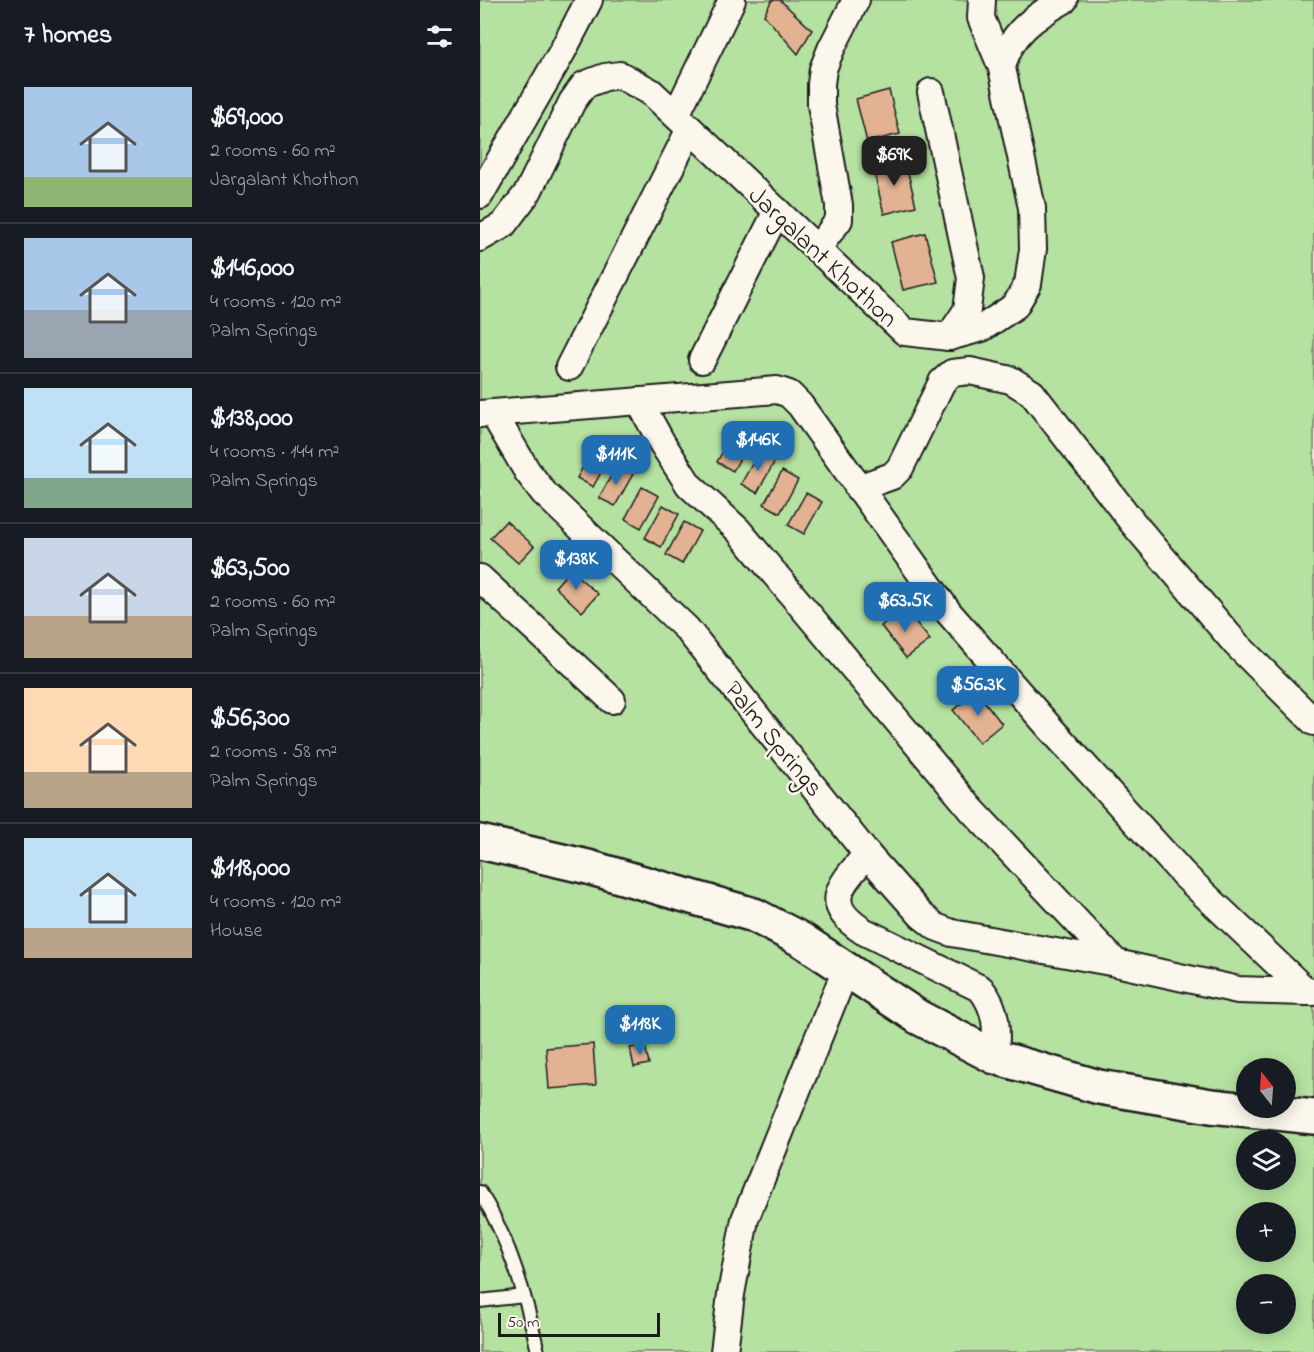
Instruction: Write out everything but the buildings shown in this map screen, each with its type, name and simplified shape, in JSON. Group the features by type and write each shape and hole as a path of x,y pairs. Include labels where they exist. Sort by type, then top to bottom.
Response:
{"street":[{"path":"480,195 562,52 589,0"},
{"path":"569,367 683,122 732,0"},
{"path":"817,249 839,220 840,204 821,105 823,69 856,0"},
{"name":"Jargalant Khothon","path":"480,238 503,225 528,192 572,102 584,85 605,77 620,75 651,92 905,332 949,337 982,328 1015,306 1028,284 1033,249 1032,207 1002,68 981,18 982,0"},
{"path":"1002,68 1005,52 1016,34 1043,11 1064,0"},
{"path":"931,92 971,278 967,310 949,337"},
{"path":"702,360 777,211"},
{"path":"1311,992 1184,875 1051,729 949,613 858,488 892,476 900,468 946,377 964,370 1019,383 1032,393 1133,524 1236,644 1314,722"},
{"name":"Palm Springs","path":"487,414 784,391 795,399 858,488"},
{"path":"639,401 689,485 738,530 970,809 1116,963"},
{"name":"Palm Springs","path":"487,414 544,493 687,629 867,854 921,915 936,927 964,935 1116,963 1238,990 1311,992"},
{"path":"480,578 612,700"},
{"path":"480,842 588,867 754,915 802,940 918,1017 995,1057 1099,1087 1211,1106 1314,1117"},
{"path":"867,854 841,885 837,897 841,912 863,931 981,988 990,1000 996,1017 995,1057"},
{"path":"724,1352 731,1293 745,1220 846,969"}],"lane":[{"path":"480,1192 493,1214 511,1255 538,1352"},
{"path":"480,1301 524,1296"}],"green space":[{"path":"480,0 1314,0 1314,1352 480,1352"}]}
